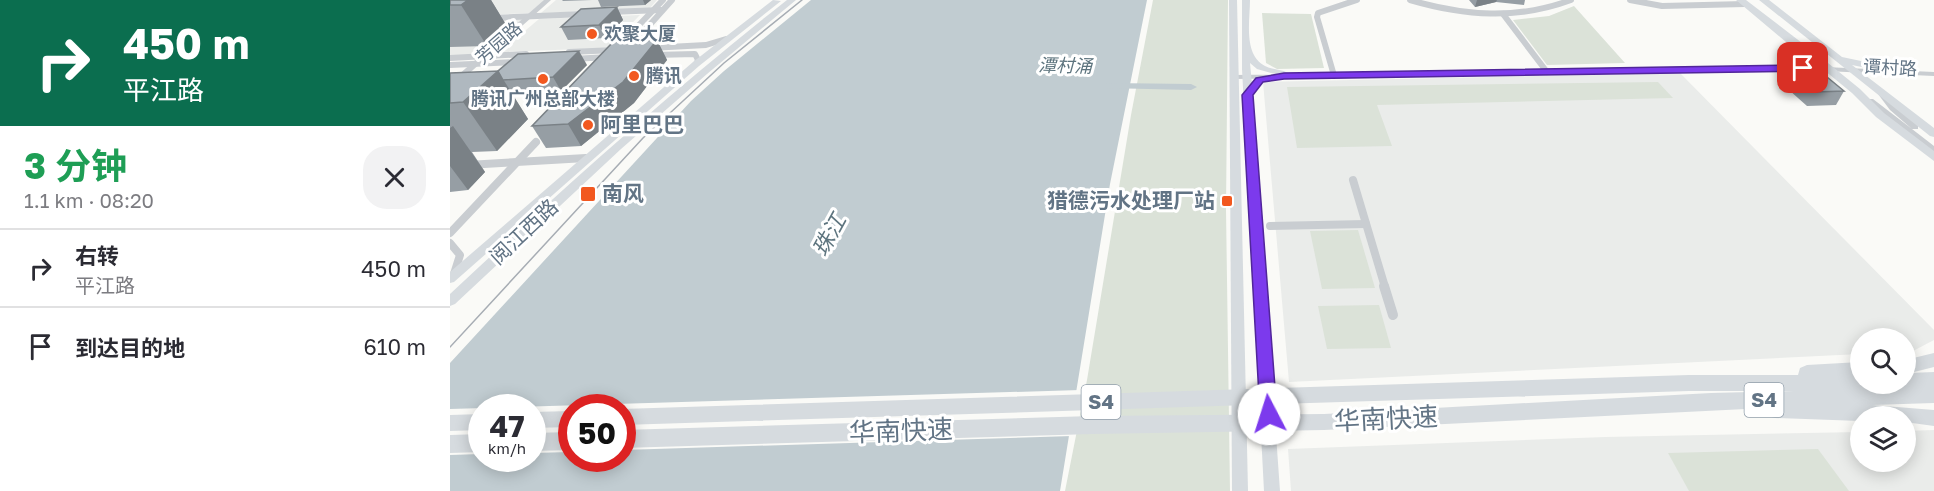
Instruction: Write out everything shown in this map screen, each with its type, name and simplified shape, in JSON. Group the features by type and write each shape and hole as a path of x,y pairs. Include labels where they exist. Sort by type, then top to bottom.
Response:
{"highway":[{"path":"1916,364 1934,360"},
{"path":"1689,383 1750,373 1850,370"},
{"path":"1916,381 1934,380"},
{"name":"华南快速","path":"636,417 1689,383 1850,383"},
{"name":"华南快速","path":"636,439 1093,425 1324,422 1711,401 1934,395"},
{"path":"1711,401 1778,410 1906,414 1934,418"},
{"path":"450,423 468,422"},
{"path":"450,444 468,443"}],"main road":[{"name":"阅江西路","path":"452,277 696,64 778,0"},
{"name":"阅江西路","path":"450,301 587,174 740,40 792,0"},
{"path":"1233,0 1233,33 1240,75 1240,491"},
{"path":"1246,0 1246,47 1240,75 1248,95 1272,491"},
{"path":"1763,0 1934,134"},
{"path":"1742,2 1856,91 1880,115 1934,157"},
{"path":"1233,33 1241,35 1246,33"},
{"path":"1787,37 1807,44 1812,42 1810,37"},
{"path":"1787,37 1803,54 1794,67"},
{"path":"1246,47 1254,64 1284,75"},
{"path":"1831,54 1877,69 1871,77 1882,94"},
{"path":"1794,67 1826,74 1856,91"},
{"path":"1248,95 1260,80 1284,75"}],"street":[{"name":"芳园路","path":"450,86 548,0"},
{"path":"617,58 616,50 663,0"},
{"path":"566,59 617,58 672,0"},
{"path":"1333,72 1317,17 1318,13 1357,0"},
{"path":"1410,0 1445,9 1503,15 1543,10 1571,0"},
{"path":"1630,0 1662,6 1742,2"},
{"path":"484,18 662,10"},
{"path":"1503,15 1546,71"},
{"path":"561,52 706,45 726,39"},
{"path":"450,58 539,54"},
{"path":"645,55 695,54 698,60 696,64"},
{"path":"450,65 532,61"},
{"name":"谭村路","path":"1546,71 1826,67 1934,73"},
{"path":"1284,75 1333,72 1546,71"},
{"path":"1240,75 1546,71"},
{"path":"1856,91 1934,150"},
{"path":"1882,94 1893,108 1934,141"},
{"path":"450,232 536,142"},
{"path":"450,166 586,158"},
{"path":"1353,180 1394,315"},
{"path":"1270,226 1366,224"},
{"path":"450,243 460,255 452,277"}],"shaded area":[{"path":"450,0 546,0 530,13 450,17"},
{"path":"556,0 657,0 649,9 541,13"},
{"path":"1153,0 1228,0 1226,209 1230,491 1065,491 1087,380 1131,115"},
{"path":"1574,6 1625,63 1547,65 1513,20 1549,16"},
{"path":"1262,13 1311,14 1324,68 1277,69 1266,63"},
{"path":"640,15 608,48 500,52 539,19"},
{"path":"525,17 482,54 450,56 450,21"},
{"path":"1680,73 1934,330 1934,340 1916,349 1916,328 1850,328 1850,354 1289,382 1263,82"},
{"path":"1658,82 1673,98 1377,105 1392,146 1297,148 1287,87"},
{"path":"1358,230 1375,288 1322,289 1310,231"},
{"path":"1379,305 1391,348 1327,349 1318,306"},
{"path":"1934,430 1934,491 1291,491 1288,449 1605,437 1850,432 1850,472 1916,472 1916,431"},
{"path":"1818,449 1849,491 1689,491 1668,453"}],"water":[{"name":"珠江","path":"811,0 1147,0 1110,184 1060,491 450,491 450,363 691,101"}],"pier":[{"path":"1080,390 1072,436 636,450 636,403"},
{"path":"546,406 558,406 558,452 546,453"},
{"path":"468,408 468,454 450,455 450,409"}],"building":[{"path":"450,0 468,0 461,5 450,5"},
{"path":"617,7 599,25 561,27 581,9"},
{"path":"657,40 623,82 568,124 532,126 613,42"},
{"path":"579,51 553,77 503,80 498,71 518,54"},
{"path":"1788,68 1816,68 1844,91 1815,92"},
{"path":"498,71 463,102 450,103 450,73"}],"waterway":[{"name":"潭村涌","path":"1110,86 1191,87"}],"tram line":[{"path":"450,347 643,138 724,63 802,0"}],"place":[{"name":"欢聚大厦","path":"592,34"},
{"name":"腾讯","path":"634,76"},
{"name":"腾讯广州总部大楼","path":"543,79"},
{"name":"阿里巴巴","path":"588,125"},
{"name":"南风","path":"588,194"},
{"name":"猎德污水处理厂站","path":"1227,201"}],"route":[{"path":"1269,414 1248,95 1260,80 1284,76 1803,68"}]}
